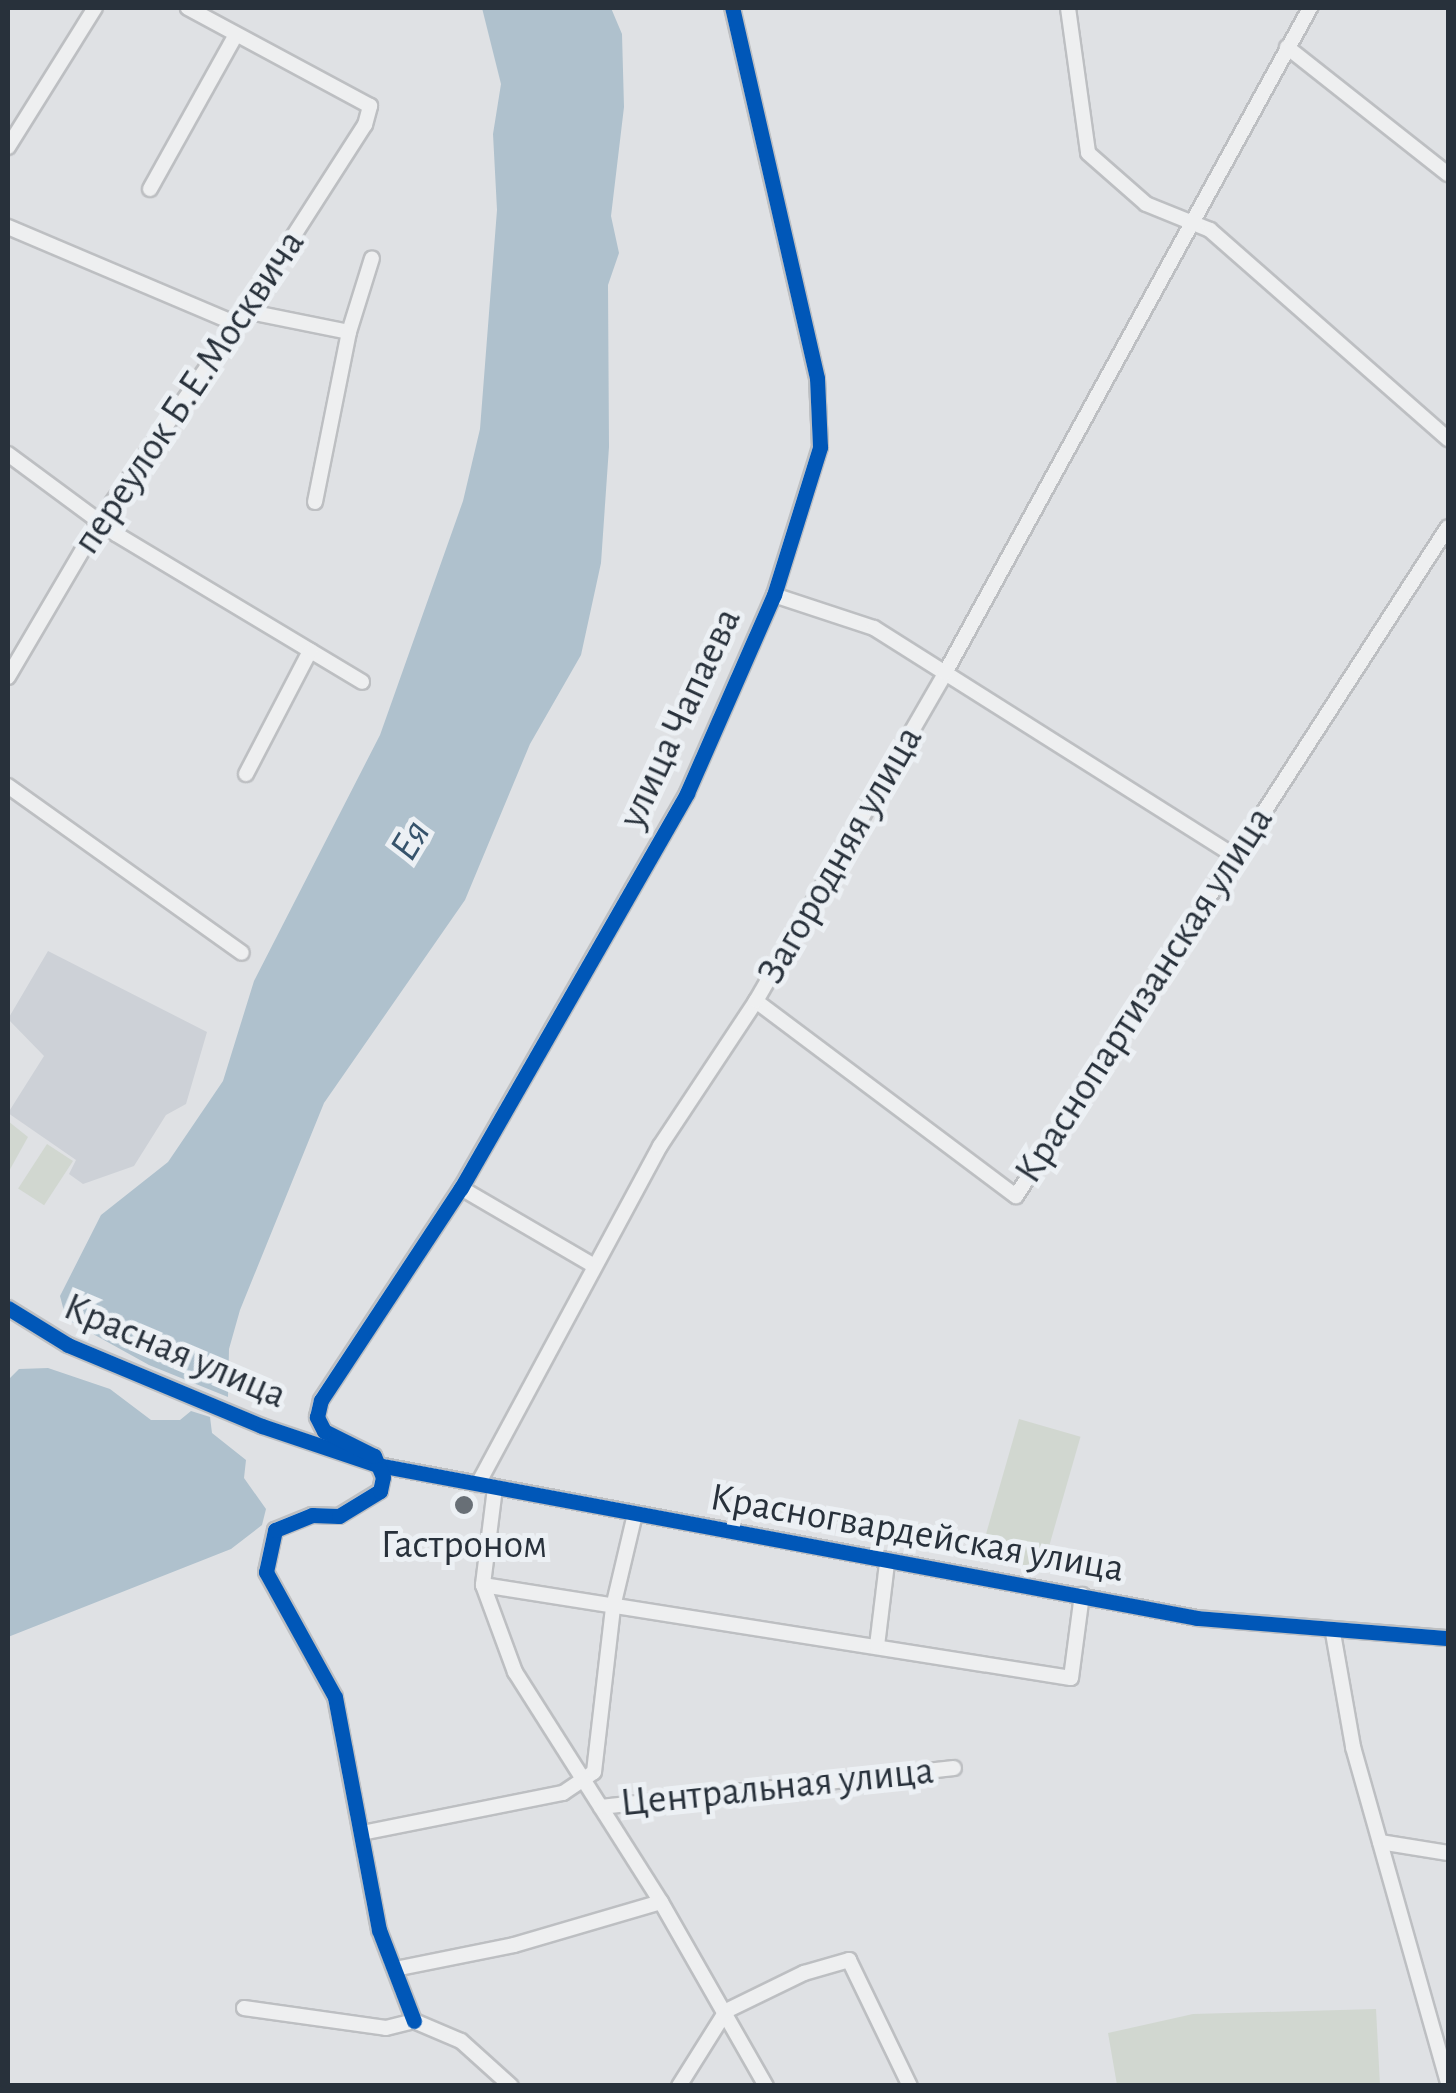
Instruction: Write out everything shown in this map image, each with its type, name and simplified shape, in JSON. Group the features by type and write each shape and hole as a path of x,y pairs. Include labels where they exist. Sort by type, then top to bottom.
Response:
{"street":[{"path":"8,147 95,8"},
{"path":"150,188 234,36 188,8"},
{"name":"улица Чапаева","path":"378,1465 366,1447 324,1432 317,1417 330,1385 461,1188 687,793 774,595 820,447 822,412 732,8"},
{"path":"1068,8 1088,153 1146,204 1194,220 1448,439"},
{"name":"Загородняя улица","path":"478,1484 592,1265 660,1146 756,1001 945,673 1310,8"},
{"name":"переулок Б.Е.Москвича","path":"8,677 100,520 241,317 365,125 370,106 234,36"},
{"path":"1287,48 1448,174"},
{"path":"8,227 241,317 349,332"},
{"path":"315,502 349,332 372,258"},
{"path":"8,454 100,520 362,682"},
{"name":"Краснопартизанская улица","path":"756,1001 1016,1196 1448,526"},
{"name":"улица Чапаева","path":"774,595 852,616 1235,856"},
{"path":"246,774 310,651"},
{"path":"8,786 242,953"},
{"path":"461,1188 592,1265"},
{"name":"Красная улица","path":"8,1308 31,1324 262,1426 378,1465"},
{"path":"378,1465 380,1491 339,1516 312,1516 275,1530 266,1572 335,1697 380,1930 414,2021"},
{"name":"Красногвардейская улица","path":"378,1465 1197,1618 1333,1633 1448,1638"},
{"name":"Центральная улица","path":"496,1488 483,1585 515,1672 581,1781 662,1902 766,2086"},
{"name":"Центральная улица","path":"581,1781 594,1772 613,1608 635,1514"},
{"path":"877,1646 887,1563"},
{"path":"483,1585 1072,1678 1082,1595"},
{"path":"1333,1633 1354,1747 1444,2051 1448,2082"},
{"name":"Центральная улица","path":"600,1807 954,1768"},
{"path":"362,1833 563,1793 581,1781"},
{"path":"1380,1842 1448,1853"},
{"path":"394,1969 514,1945 662,1902"},
{"path":"679,2086 726,2011 804,1973 849,1960 910,2086"},
{"path":"244,2008 386,2028 414,2021 461,2041 511,2086"}],"shaded area":[{"path":"48,951 207,1032 186,1104 166,1115 134,1166 83,1184 69,1174 76,1160 8,1113 44,1056 8,1019"},
{"path":"8,1121 28,1137 8,1173"},
{"path":"47,1144 73,1161 44,1205 18,1188"},
{"path":"1019,1419 1081,1437 1041,1573 980,1555"},
{"path":"1376,2009 1380,2085 1117,2085 1108,2033 1193,2014"}],"water":[{"name":"Ея","path":"482,8 611,8 622,34 624,107 611,216 619,253 608,285 609,447 601,563 581,655 530,744 465,900 324,1103 240,1310 229,1349 228,1397 149,1365 66,1319 60,1296 101,1215 168,1162 223,1081 254,981 380,735 463,501 480,429 497,210 493,134 501,84"},
{"path":"48,1368 110,1389 151,1420 180,1420 191,1411 210,1417 212,1433 246,1460 244,1478 266,1509 262,1525 231,1549 8,1637 8,1380 19,1369"}],"cycle path":[{"path":"414,2021 379,1930 335,1697 266,1572 275,1530 312,1515 339,1516 380,1491 383,1477 374,1456 324,1431 317,1417 321,1400 461,1188 687,793 774,595 820,447 817,378 732,8"},
{"path":"8,1308 68,1345 262,1426 378,1465 1197,1618 1448,1638"}],"place":[{"name":"Гастроном","path":"464,1505"}]}
